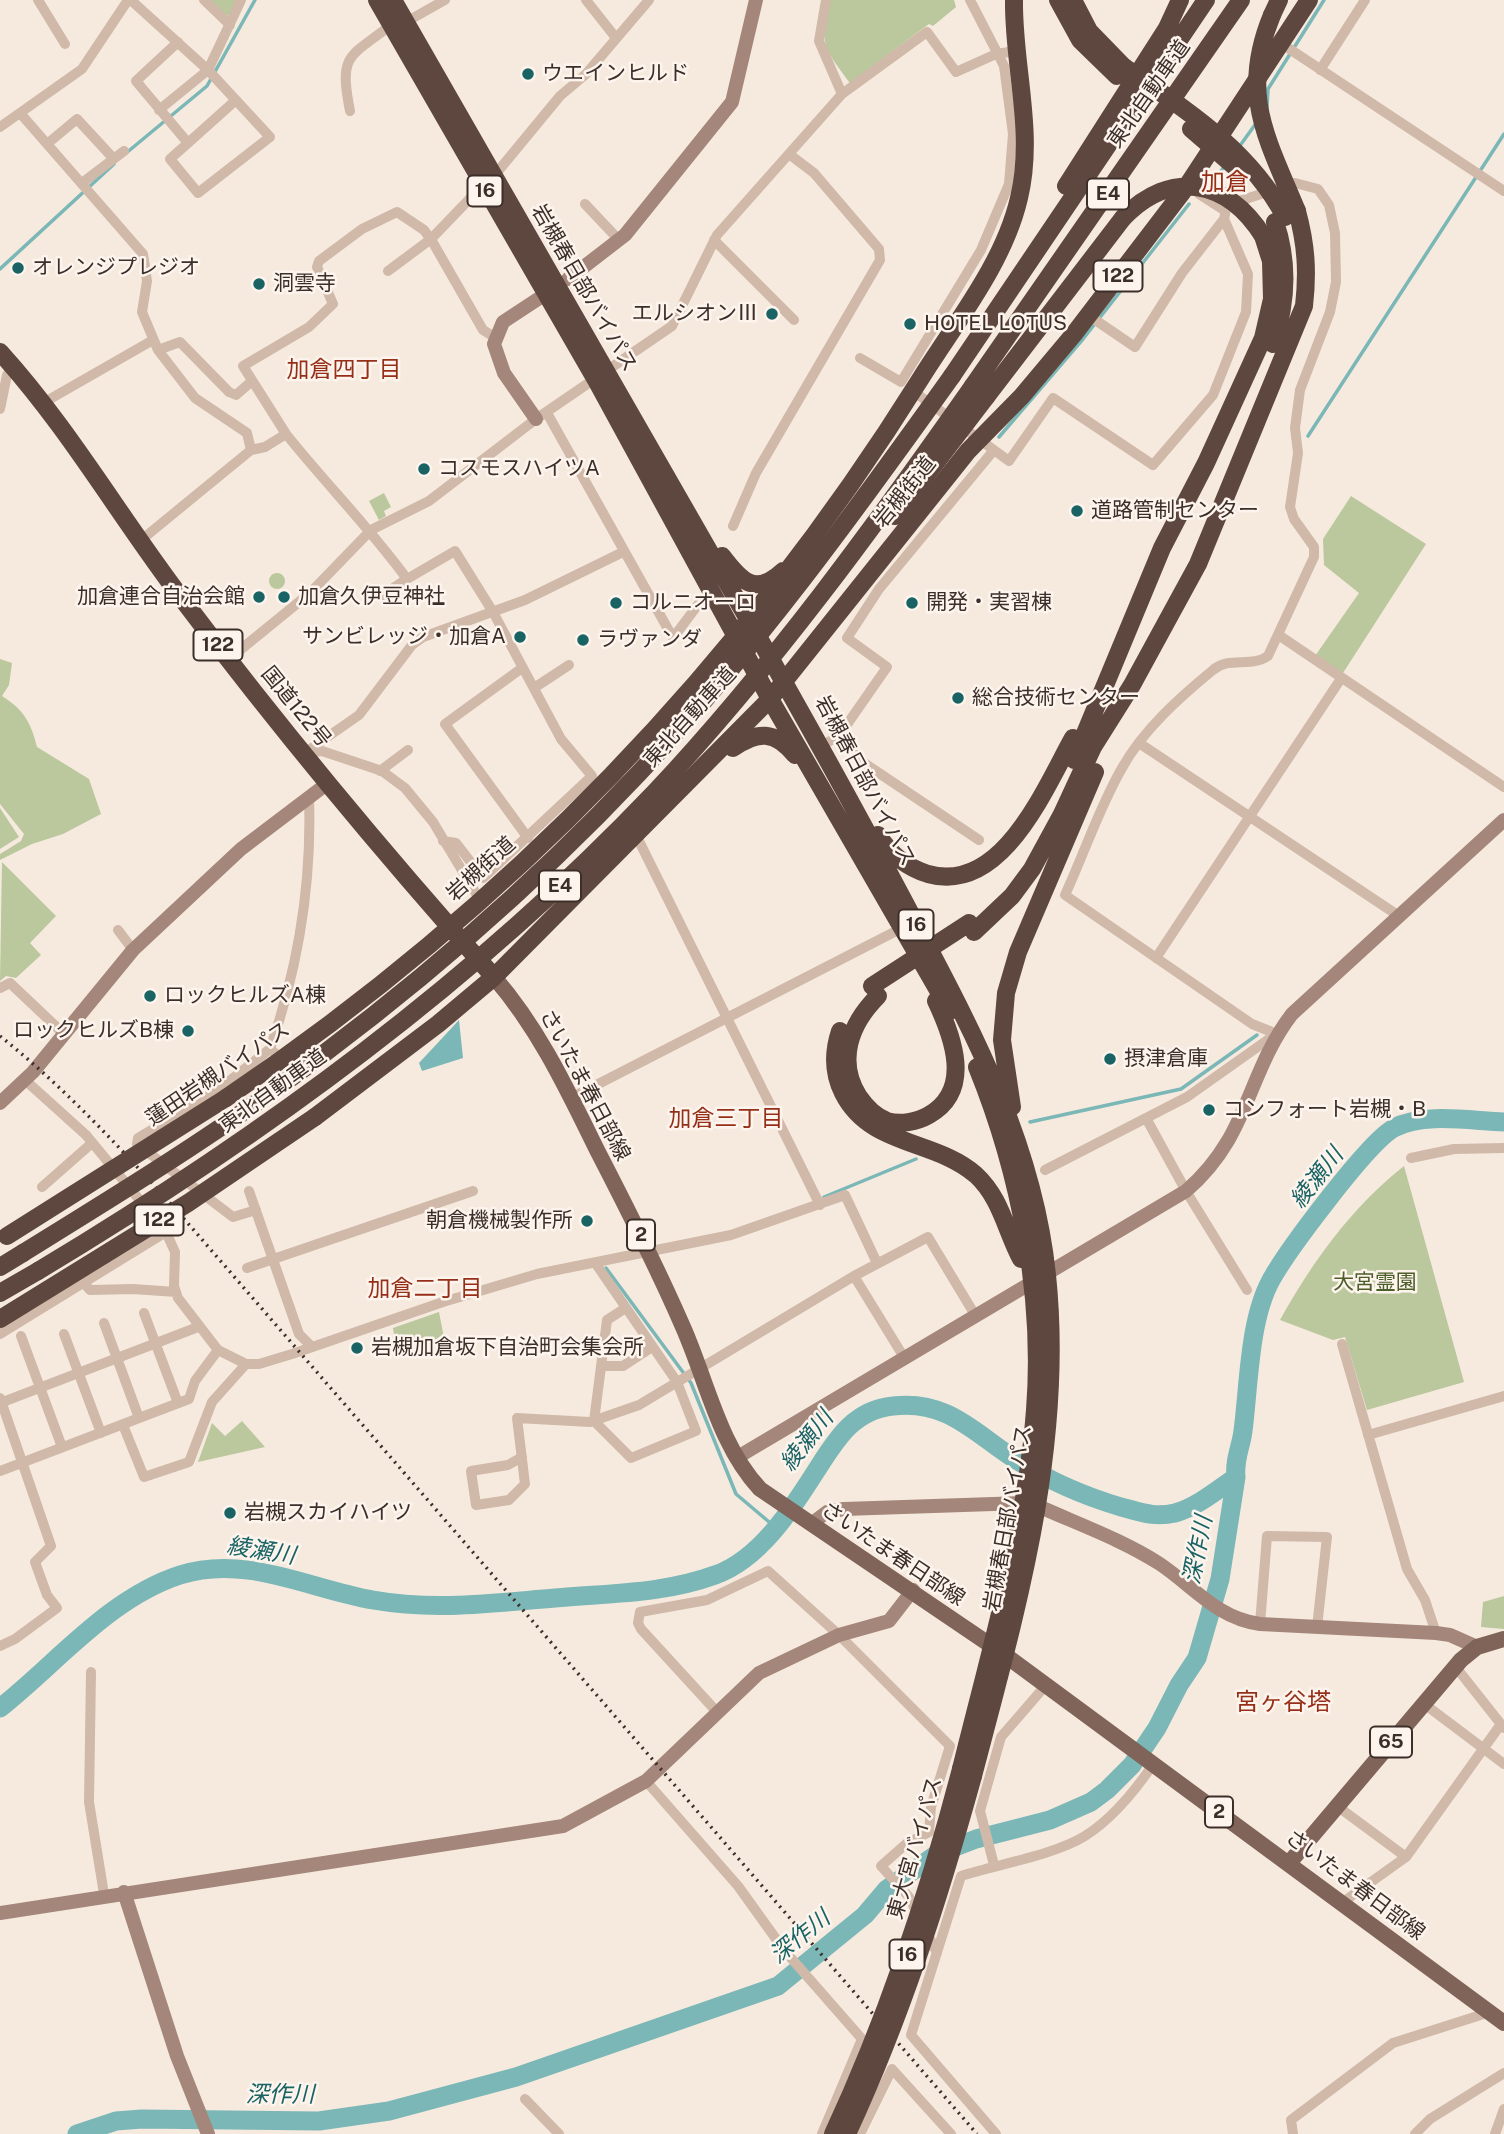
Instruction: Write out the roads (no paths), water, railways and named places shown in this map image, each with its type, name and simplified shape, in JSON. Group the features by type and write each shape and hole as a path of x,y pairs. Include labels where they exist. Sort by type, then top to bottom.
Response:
{"highway":[{"name":"岩槻春日部バイパス","path":"377,0 398,23 601,377 681,504 785,682 960,1004 1011,1118 1035,1201 1036,1380 1040,1435 1031,1497 998,1651"},
{"name":"岩槻春日部バイパス","path":"393,0 398,23"},
{"name":"岩槻街道","path":"450,927 481,902 625,762 750,623 840,501 913,391 993,262 1017,208 1026,147 1015,51 1014,0"},
{"path":"1036,1277 996,1200 978,1177 950,1157 878,1131 864,1122 846,1100 835,1071 837,1040 849,1012 875,991 1006,903 1032,869 1062,814 1093,747 1132,685 1198,564 1304,306 1307,273 1306,243 1285,217 1201,136 1080,40 1058,0"},
{"path":"1073,0 1089,32 1121,72"},
{"path":"1016,278 1082,157 1167,28 1180,0"},
{"name":"東北自動車道","path":"0,1267 205,1138 283,1084 412,985 536,874 640,772 727,675 783,606 951,376 1206,0"},
{"name":"東北自動車道","path":"0,1293 248,1138 351,1063 455,980 608,840 749,686 979,391 1241,0"},
{"name":"岩槻街道","path":"494,977 770,699 987,445 1289,49 1309,0"},
{"path":"1206,463 1242,407 1274,342 1284,302 1285,217 1257,104 1256,63 1275,8"},
{"path":"971,927 1030,850 1081,745 1162,548 1206,463 1263,338 1272,299 1272,278 1271,261 1263,236 1238,205 1203,187 1168,189 1149,197 1124,218 979,391"},
{"name":"国道122号","path":"0,352 43,403 140,541 303,754 494,977"},
{"name":"岩槻春日部バイパス","path":"601,377 770,699 957,1024 983,1080 1014,1181 1036,1277"},
{"path":"681,504 737,576 759,584 771,581 785,569 840,501"},
{"path":"711,668 722,650 721,609"},
{"path":"823,750 842,769 874,830 902,863 932,875 960,876 982,866 1015,836 1038,802 1108,678"},
{"path":"1011,1118 1012,1096 1002,1025 1012,972 1132,685"},
{"path":"709,762 755,735 774,736 785,742 801,762 850,835"},
{"name":"蓮田岩槻バイパス","path":"3,1233 226,1098 277,1054 450,927"},
{"path":"875,991 849,1042 847,1064 852,1085 862,1102 880,1118 898,1122 922,1119 939,1108 952,1091 956,1058 945,1020 903,930"},
{"name":"122","path":"0,1319 188,1203 315,1117 439,1024 494,977"},
{"name":"東大宮バイパス","path":"848,2134 883,2054 924,1946 998,1651"},
{"name":"東大宮バイパス","path":"831,2126 872,2048 912,1940 967,1772"}],"main road":[{"name":"さいたま春日部線","path":"494,977 542,1043 571,1098 648,1250 687,1377 751,1479 772,1499 913,1590 1046,1685 1150,1765 1290,1862 1504,2023"},
{"name":"65","path":"1290,1862 1455,1666 1477,1647 1504,1639"}],"street":[{"path":"38,0 65,44"},
{"path":"204,0 230,24"},
{"path":"165,116 212,74 241,0"},
{"path":"349,111 343,77 348,58 398,23 445,0"},
{"path":"586,0 616,38"},
{"path":"388,271 431,239 488,181 560,96 586,74 649,0"},
{"path":"568,279 620,240 732,102 756,0"},
{"path":"826,0 819,41 842,94"},
{"path":"860,358 901,382 981,250 998,216 1009,184 1013,146 1004,66 970,0"},
{"path":"1320,70 1365,0"},
{"path":"0,127 82,69 132,1 212,74 236,100 270,137 198,193 170,159 236,100"},
{"path":"229,659 310,593 371,530 429,501 542,416 672,326 714,240 842,94 927,32 956,72 996,54 1015,51"},
{"path":"178,42 136,81 188,144"},
{"path":"1289,49 1504,191"},
{"path":"20,113 144,254 147,281 142,312 156,345 195,398 247,433 251,450"},
{"path":"47,144 77,119 113,158"},
{"path":"85,186 124,150"},
{"path":"733,526 757,473 880,260 878,249 814,173 789,154"},
{"path":"1088,315 1135,347 1182,273 1224,215 1241,198 1295,183 1308,184 1318,189 1328,205 1335,233 1336,282 1330,313 1300,390 1296,413 1298,453 1290,507 1294,519 1314,547 1314,557 1280,636 1268,656 1259,663 1227,663 1214,668 1139,743 1122,768 1065,895 1252,1024 1277,1034"},
{"path":"913,391 1009,461 1053,398 1153,465 1213,395 1246,312 1248,274 1224,215 1187,186"},
{"path":"585,204 620,240"},
{"path":"407,579 371,530 327,485 286,434 243,366 309,327 333,304 317,267 319,261 362,229 397,212 424,230 483,330 496,338"},
{"path":"714,240 794,320"},
{"path":"538,299 511,314 496,338 495,352 504,373 542,416 585,477 623,552 673,638 699,603"},
{"path":"43,403 156,345 180,342 229,392 236,395 253,381"},
{"path":"0,409 7,375 13,367"},
{"path":"140,541 251,450 265,447 286,434"},
{"path":"823,750 839,736 887,667 847,638 879,589 987,445"},
{"path":"383,595 455,551 493,612 561,739 592,776 483,878 456,843 443,841"},
{"path":"303,754 359,715 412,645 423,637 525,600 623,552"},
{"path":"1280,636 1340,680 1504,787"},
{"path":"534,688 569,665"},
{"path":"522,668 445,724 528,838"},
{"path":"1156,958 1340,680"},
{"path":"839,736 861,761 979,840"},
{"path":"1139,743 1399,916"},
{"path":"380,771 408,750"},
{"path":"303,754 322,751 380,771 418,800 481,902"},
{"path":"2,1099 25,1080 65,1035 133,950 241,849 328,783"},
{"path":"256,1210 233,1217 137,1144 141,1133 277,1054 303,922 311,852 309,798"},
{"path":"736,1458 905,1359 1036,1277 1186,1191 1213,1166 1235,1133 1277,1034 1292,1014 1504,820"},
{"path":"636,835 820,1205"},
{"path":"118,930 133,950"},
{"path":"571,1098 903,930"},
{"path":"0,988 10,984 65,1035"},
{"path":"1045,1170 1187,1097 1277,1034"},
{"path":"25,1080 92,1143 166,1232 175,1252 176,1292 198,1327 218,1350 246,1364 259,1364 501,1284 648,1250 731,1235 845,1195 877,1263"},
{"path":"1146,1118 1186,1191 1247,1290"},
{"path":"42,1187 92,1143"},
{"path":"1411,1158 1454,1149 1504,1148"},
{"path":"249,1191 299,1334 312,1347"},
{"path":"247,1268 473,1191"},
{"path":"0,1334 166,1232"},
{"path":"522,1457 508,1465 471,1471 476,1505 509,1500 525,1484 522,1457 517,1418 594,1421 639,1405 729,1349 877,1263 928,1237 975,1315"},
{"path":"594,1421 631,1458 696,1431 687,1377 652,1347 596,1264"},
{"path":"855,1276 905,1359"},
{"path":"83,1282 90,1290 176,1292"},
{"path":"594,1421 607,1320 624,1309"},
{"path":"144,1313 178,1403"},
{"path":"104,1323 139,1418"},
{"path":"0,1646 15,1639 57,1608 47,1595 35,1562 51,1546 1,1401 198,1327"},
{"path":"64,1335 101,1433"},
{"path":"21,1336 62,1447"},
{"path":"1342,1344 1407,1569 1424,1600 1436,1633"},
{"path":"601,1366 623,1366 652,1347"},
{"path":"0,1471 189,1399 195,1381 218,1350"},
{"path":"123,1425 144,1477 189,1462 212,1402 246,1364"},
{"path":"1368,1435 1504,1396"},
{"path":"805,1521 827,1512 844,1509 1031,1497 1147,1557 1226,1615 1260,1624 1436,1633 1450,1635 1477,1647"},
{"path":"1260,1624 1267,1536 1327,1537 1317,1627"},
{"path":"717,1712 642,1629 638,1623 640,1612 708,1600 768,1571 839,1635 950,1746 931,1807 929,1832 906,1844 881,1866 909,1897 937,1953"},
{"path":"0,1913 104,1894 563,1826 646,1781 759,1673 839,1635 889,1621 913,1590"},
{"path":"1343,1902 1406,1857 1484,1748 1503,1726 1455,1666"},
{"path":"91,1672 89,1802 104,1894"},
{"path":"994,1865 979,1811 1001,1737 1046,1685"},
{"path":"1423,1703 1504,1764"},
{"path":"996,2134 912,2035 961,1876 1066,1845 1085,1836 1111,1815 1150,1765"},
{"path":"646,1781 738,1886 789,1955 862,2039 831,2126 822,2134"},
{"path":"1337,1806 1406,1857"},
{"path":"124,1892 177,2056 208,2134"},
{"path":"1293,2134 1291,2120 1393,2043 1446,2025 1489,2015 1490,2012"},
{"path":"860,2134 892,2069 951,2134"},
{"path":"1415,2134 1430,2119 1504,2073"},
{"path":"524,2099 559,2134"},
{"path":"1495,2134 1504,2109"},
{"path":"831,2126 848,2134"}],"water":[{"path":"459,1020 463,1058 422,1071 419,1063"}],"waterway":[{"path":"125,154 207,86 255,0"},
{"path":"1267,107 1268,89 1324,0"},
{"path":"1239,147 1257,122"},
{"path":"1308,436 1504,134"},
{"path":"0,269 114,164"},
{"path":"1210,186 1224,167"},
{"path":"999,437 1083,339 1189,204"},
{"path":"1030,1122 1181,1089 1257,1035"},
{"name":"深作川","path":"77,2134 116,2121 142,2119 319,2121 389,2111 516,2077 778,1986 865,1915 887,1889 937,1854 976,1839 1050,1820 1091,1802 1132,1765 1157,1728 1179,1685 1197,1658 1220,1579 1243,1431 1254,1333 1271,1280 1310,1223 1348,1175 1382,1137 1394,1128 1406,1123 1433,1119 1504,1122"},
{"path":"824,1197 916,1159"},
{"path":"606,1268 691,1383 736,1494 775,1527"},
{"name":"綾瀬川","path":"0,1708 85,1633 130,1599 154,1585 180,1575 205,1570 229,1568 253,1571 373,1600 441,1606 636,1592 676,1586 715,1575 746,1558 773,1532 847,1428 867,1413 893,1406 913,1405 946,1414 1030,1469 1055,1482 1094,1498 1148,1514 1175,1513 1191,1507 1236,1477"}],"railway":[{"path":"0,1036 76,1104 124,1152 977,2134"}],"place":[{"name":"ウエインヒルド","path":"528,74"},
{"name":"オレンジプレジオ","path":"18,268"},
{"name":"洞雲寺","path":"259,284"},
{"name":"エルシオンⅢ","path":"772,314"},
{"name":"HOTEL LOTUS","path":"910,324"},
{"name":"コスモスハイツA","path":"424,469"},
{"name":"道路管制センター","path":"1077,511"},
{"name":"加倉連合自治会館","path":"259,597"},
{"name":"加倉久伊豆神社","path":"284,597"},
{"name":"コルニオーロ","path":"616,603"},
{"name":"開発・実習棟","path":"912,603"},
{"name":"サンビレッジ・加倉A","path":"520,637"},
{"name":"ラヴァンダ","path":"583,640"},
{"name":"総合技術センター","path":"958,698"},
{"name":"ロックヒルズA棟","path":"150,996"},
{"name":"ロックヒルズB棟","path":"188,1031"},
{"name":"摂津倉庫","path":"1110,1059"},
{"name":"コンフォート岩槻・B","path":"1209,1110"},
{"name":"朝倉機械製作所","path":"587,1221"},
{"name":"岩槻加倉坂下自治町会集会所","path":"357,1348"},
{"name":"岩槻スカイハイツ","path":"230,1513"}],"district":[{"name":"加倉","path":"1225,183"},
{"name":"加倉四丁目","path":"344,370"},
{"name":"加倉三丁目","path":"726,1119"},
{"name":"加倉二丁目","path":"425,1289"},
{"name":"宮ヶ谷塔","path":"1283,1703"}],"park label":[{"name":"大宮霊園","path":"1375,1283"}]}
